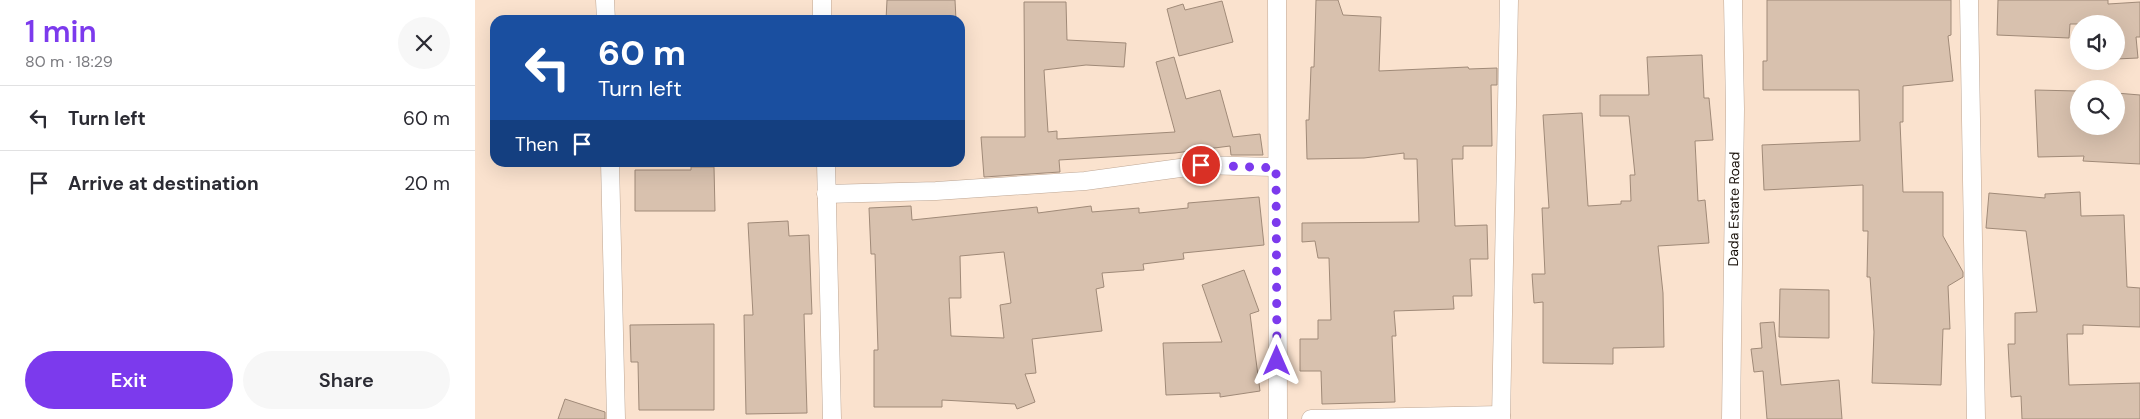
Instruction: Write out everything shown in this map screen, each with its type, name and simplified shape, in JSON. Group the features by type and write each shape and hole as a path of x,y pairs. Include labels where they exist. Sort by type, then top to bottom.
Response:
{"street":[{"path":"605,0 606,15"},
{"path":"822,0 822,15"},
{"path":"1277,0 1278,419"},
{"path":"1311,419 1501,417 1509,0"},
{"name":"Dada Estate Road","path":"1731,419 1735,108 1733,0"},
{"path":"1969,0 1976,419"},
{"path":"826,194 936,192 1085,181 1201,165 1276,168"},
{"path":"610,167 616,419"},
{"path":"825,167 831,419"}],"building":[{"path":"887,0 955,0 956,15 886,15"},
{"path":"1316,0 1338,0 1343,15 1381,17 1379,71 1468,67 1469,69 1497,68 1497,85 1491,85 1492,146 1463,146 1463,159 1452,159 1455,226 1487,225 1488,259 1470,259 1472,296 1453,296 1454,309 1394,311 1396,336 1392,336 1395,402 1322,404 1321,371 1300,371 1300,339 1318,339 1318,320 1331,320 1329,258 1318,258 1315,241 1302,242 1302,223 1419,222 1417,159 1404,159 1404,153 1364,158 1307,159 1306,120 1309,120 1311,67 1314,67"},
{"path":"1767,0 1951,0 1951,35 1948,36 1953,81 1903,86 1903,122 1900,122 1903,192 1943,192 1943,236 1963,272 1963,277 1948,286 1950,329 1943,329 1941,385 1872,383 1874,332 1870,277 1867,277 1868,231 1863,231 1863,185 1764,190 1762,145 1860,141 1859,90 1763,90 1763,61 1767,61"},
{"path":"1998,0 2108,0 2108,4 2140,2 2140,37 2136,37 2138,58 2125,59 2125,15 2070,15 2069,38 1997,35"},
{"path":"1222,1 1233,42 1179,56 1167,9 1183,4 1185,10"},
{"path":"1024,2 1066,2 1067,40 1126,43 1124,67 1086,65 1044,70 1048,132 1057,131 1057,139 1175,132 1156,62 1174,57 1186,99 1220,90 1233,137 1260,134 1263,155 1231,155 1230,146 1175,153 1059,160 1060,172 984,177 981,137 1025,137"},
{"path":"1702,55 1704,98 1709,98 1713,140 1695,141 1698,201 1705,200 1709,243 1658,246 1663,293 1664,347 1613,348 1613,364 1543,363 1543,302 1534,303 1532,274 1545,274 1542,208 1549,208 1543,115 1582,113 1588,206 1621,204 1621,201 1631,201 1630,175 1635,175 1629,116 1600,116 1600,95 1649,95 1647,57"},
{"path":"2035,90 2070,91 2070,135 2125,135 2125,94 2140,95 2140,164 2083,161 2084,156 2038,157"},
{"path":"691,167 714,167 715,211 635,211 635,170 691,170"},
{"path":"2080,192 2081,216 2124,215 2127,287 2140,288 2140,327 2083,325 2083,334 2067,334 2069,385 2140,383 2140,419 2022,419 2021,396 2011,397 2008,344 2015,344 2015,313 2037,312 2026,231 1986,228 1989,193 2045,198 2045,194"},
{"path":"1259,197 1264,245 1183,253 1184,259 1143,264 1144,270 1102,273 1104,287 1096,289 1102,331 1032,339 1036,373 1025,374 1035,402 1017,409 1015,404 942,400 942,407 874,407 874,350 878,350 875,254 871,254 869,208 911,206 912,220 1037,207 1038,213 1091,206 1092,212 1139,208 1139,213 1188,208 1188,203","holes":["1004,252 1011,303 1000,305 1004,338 951,336 949,298 961,298 960,256"]},
{"path":"788,221 789,236 809,235 812,314 804,314 807,413 746,414 744,315 753,315 748,223"},
{"path":"1244,270 1259,311 1250,314 1260,391 1220,397 1220,393 1166,395 1163,343 1222,342 1202,285"},
{"path":"1780,289 1829,290 1829,338 1779,337"},
{"path":"1774,322 1781,385 1839,380 1842,419 1767,419 1763,371 1754,372 1751,349 1762,348 1760,323"},
{"path":"714,324 714,410 639,410 638,362 631,362 630,325"},
{"path":"565,399 605,412 605,419 558,419"}],"route":[{"path":"1201,165 1276,168 1277,361"}]}
